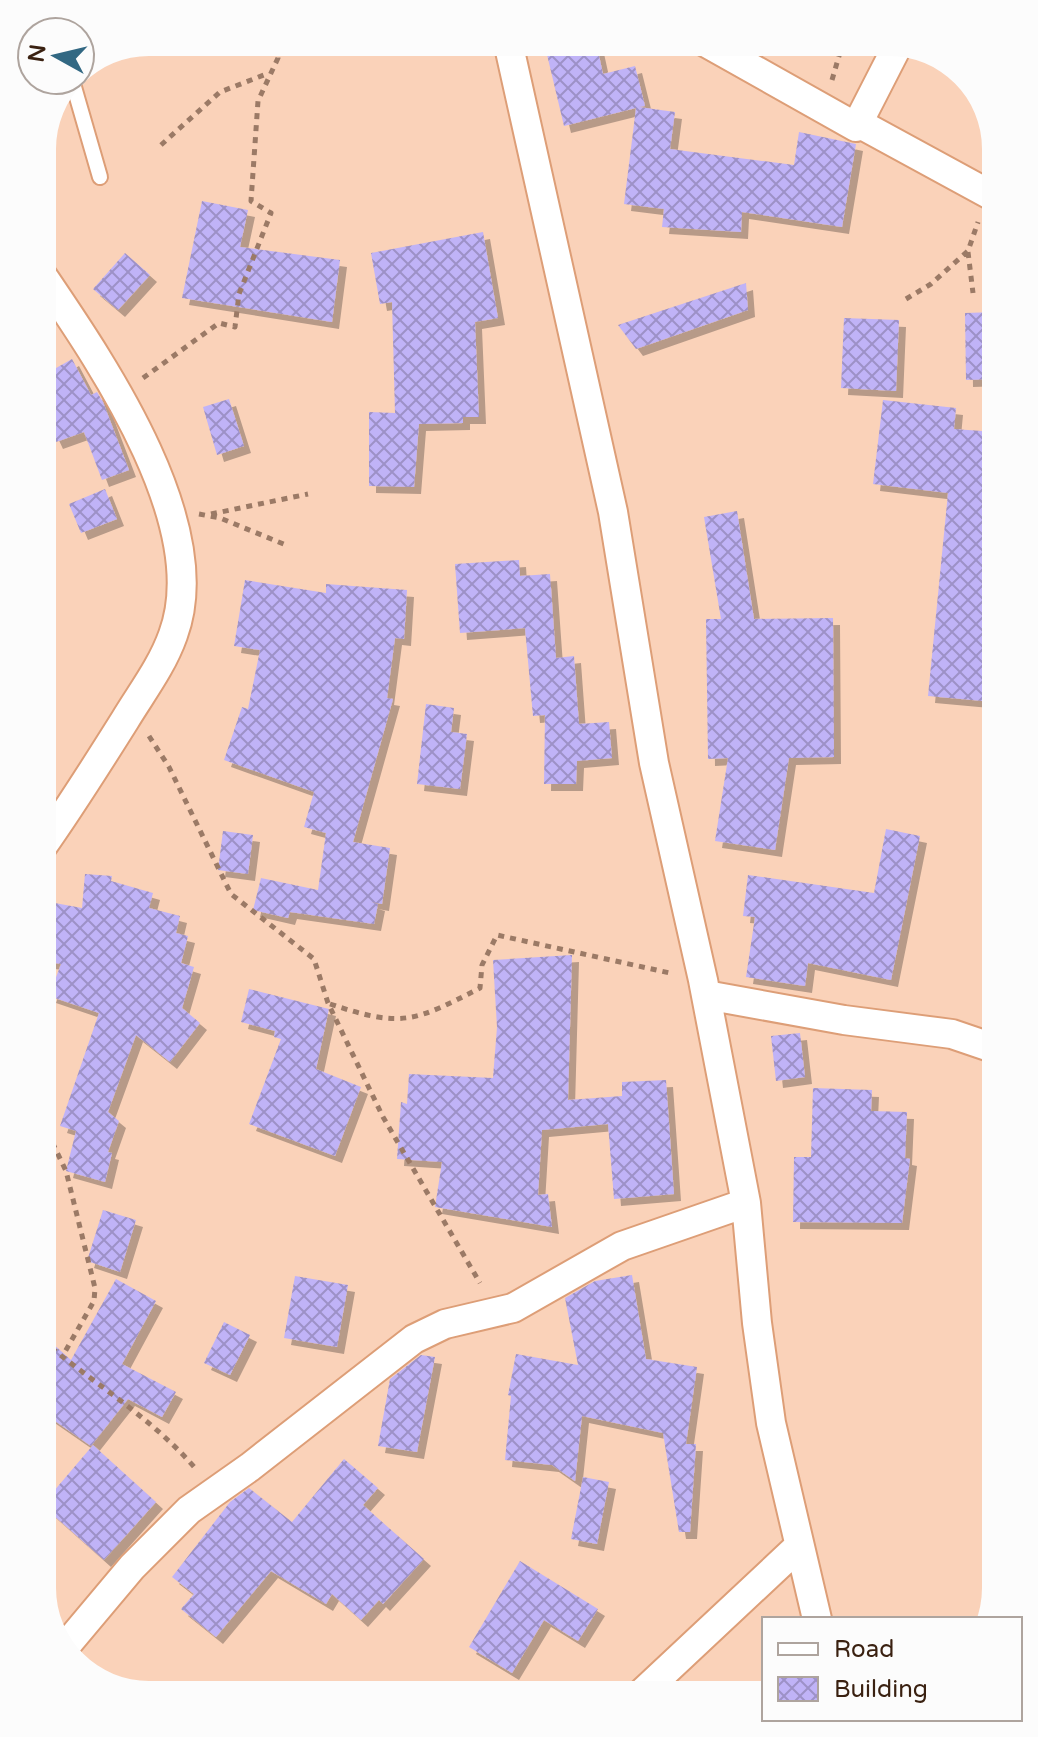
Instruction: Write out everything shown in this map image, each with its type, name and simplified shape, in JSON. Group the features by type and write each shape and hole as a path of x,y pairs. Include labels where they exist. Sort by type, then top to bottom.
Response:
{"street":[{"path":"511,56 610,497 654,763 704,987 746,1203 757,1323 771,1423 816,1617"},
{"path":"730,56 856,127 862,125 982,191"},
{"path":"856,127 892,56"},
{"path":"56,297 123,400 167,507 178,545 180,607 163,660 56,826"},
{"path":"704,987 844,1020 952,1034 982,1044"},
{"path":"71,1639 132,1567 189,1510 414,1339 445,1324 528,1301 640,1238 746,1203"},
{"path":"655,1681 798,1547"}],"lane":[{"path":"77,96 100,177"}],"path":[{"path":"123,400 145,375 182,347 219,323 235,327 239,294 271,213 251,201 254,129 258,101 278,56"},
{"path":"161,145 220,92 270,72"},
{"path":"973,293 968,251 982,217"},
{"path":"906,299 931,284 968,251"},
{"path":"206,515 308,494"},
{"path":"167,507 206,515 286,545"},
{"path":"126,718 149,735 160,749 231,894 314,959 328,1003 383,1117 496,1312"},
{"path":"328,1003 382,1019 403,1021 422,1017 480,988 482,965 497,935 704,987"},
{"path":"56,1150 66,1171 95,1288 94,1301 62,1357"},
{"path":"56,1352 170,1439 215,1491"}],"building":[{"path":"547,56 599,56 603,74 635,66 645,106 639,107 675,112 670,149 794,165 799,132 856,144 842,227 742,212 741,232 662,227 664,209 624,204 636,108 564,126"},
{"path":"202,201 248,210 240,247 340,260 332,322 182,298"},
{"path":"483,232 498,318 475,322 479,417 463,417 463,423 419,424 414,487 369,486 369,412 395,413 392,302 380,304 371,253"},
{"path":"125,253 150,275 118,310 93,289"},
{"path":"746,283 748,310 636,349 618,325"},
{"path":"982,312 982,379 966,380 965,313"},
{"path":"844,318 899,320 896,391 841,388"},
{"path":"72,359 91,395 97,392 129,470 102,480 84,432 56,442 56,368"},
{"path":"229,399 244,446 217,455 203,407"},
{"path":"883,400 956,408 954,429 982,431 982,701 928,696 948,493 873,484"},
{"path":"105,489 117,519 81,533 69,504"},
{"path":"737,511 754,619 833,618 834,757 789,758 775,850 715,841 728,758 708,759 706,619 721,619 704,517"},
{"path":"519,560 520,576 550,574 556,658 574,656 579,724 609,722 612,758 577,761 576,784 544,784 545,715 533,716 525,628 460,633 455,564"},
{"path":"245,580 326,593 326,584 407,590 404,639 395,638 387,698 393,699 353,842 390,848 382,904 371,902 378,904 374,924 290,912 288,918 253,910 261,878 318,890 326,833 304,827 314,792 224,760 242,707 248,709 260,650 234,646"},
{"path":"426,704 454,708 451,732 467,734 460,789 417,784"},
{"path":"886,829 920,836 891,980 808,963 805,986 746,977 755,917 743,916 748,875 874,893"},
{"path":"223,831 253,835 248,874 218,870"},
{"path":"85,874 112,876 111,881 153,893 149,908 180,916 176,933 188,936 181,963 194,967 182,1008 200,1023 170,1062 136,1035 108,1112 119,1121 108,1152 112,1153 105,1182 66,1171 76,1131 60,1126 99,1013 56,998 56,977 61,964 56,963 56,903 82,908"},
{"path":"572,955 568,1100 622,1096 622,1082 666,1080 674,1194 614,1199 608,1124 542,1130 538,1195 548,1194 552,1227 435,1207 442,1162 397,1159 401,1102 407,1104 409,1074 493,1078 497,1027 493,960"},
{"path":"249,989 329,1009 316,1069 361,1087 335,1156 249,1124 281,1039 274,1037 275,1031 241,1022"},
{"path":"800,1033 805,1077 776,1081 771,1036"},
{"path":"813,1088 872,1090 871,1111 907,1112 905,1158 910,1159 902,1223 793,1222 794,1157 811,1157"},
{"path":"103,1210 136,1220 120,1272 87,1261"},
{"path":"632,1275 646,1359 697,1367 686,1444 696,1444 690,1532 679,1532 663,1433 582,1416 575,1481 552,1465 505,1460 511,1396 508,1395 516,1354 578,1365 565,1298 595,1281"},
{"path":"295,1276 348,1285 337,1347 284,1338"},
{"path":"116,1279 156,1301 122,1364 176,1392 162,1417 128,1399 91,1446 56,1422 56,1347 71,1360"},
{"path":"224,1322 250,1335 230,1375 204,1363"},
{"path":"421,1355 435,1357 417,1452 378,1446 390,1379"},
{"path":"93,1445 156,1502 104,1560 56,1517 56,1489"},
{"path":"344,1459 378,1488 363,1505 424,1559 383,1604 379,1600 361,1620 332,1594 326,1604 271,1571 216,1637 181,1609 194,1594 172,1577 230,1502 249,1488 292,1522"},
{"path":"583,1477 609,1482 597,1544 571,1539"},
{"path":"520,1561 598,1609 578,1641 544,1620 512,1673 469,1647"}]}
